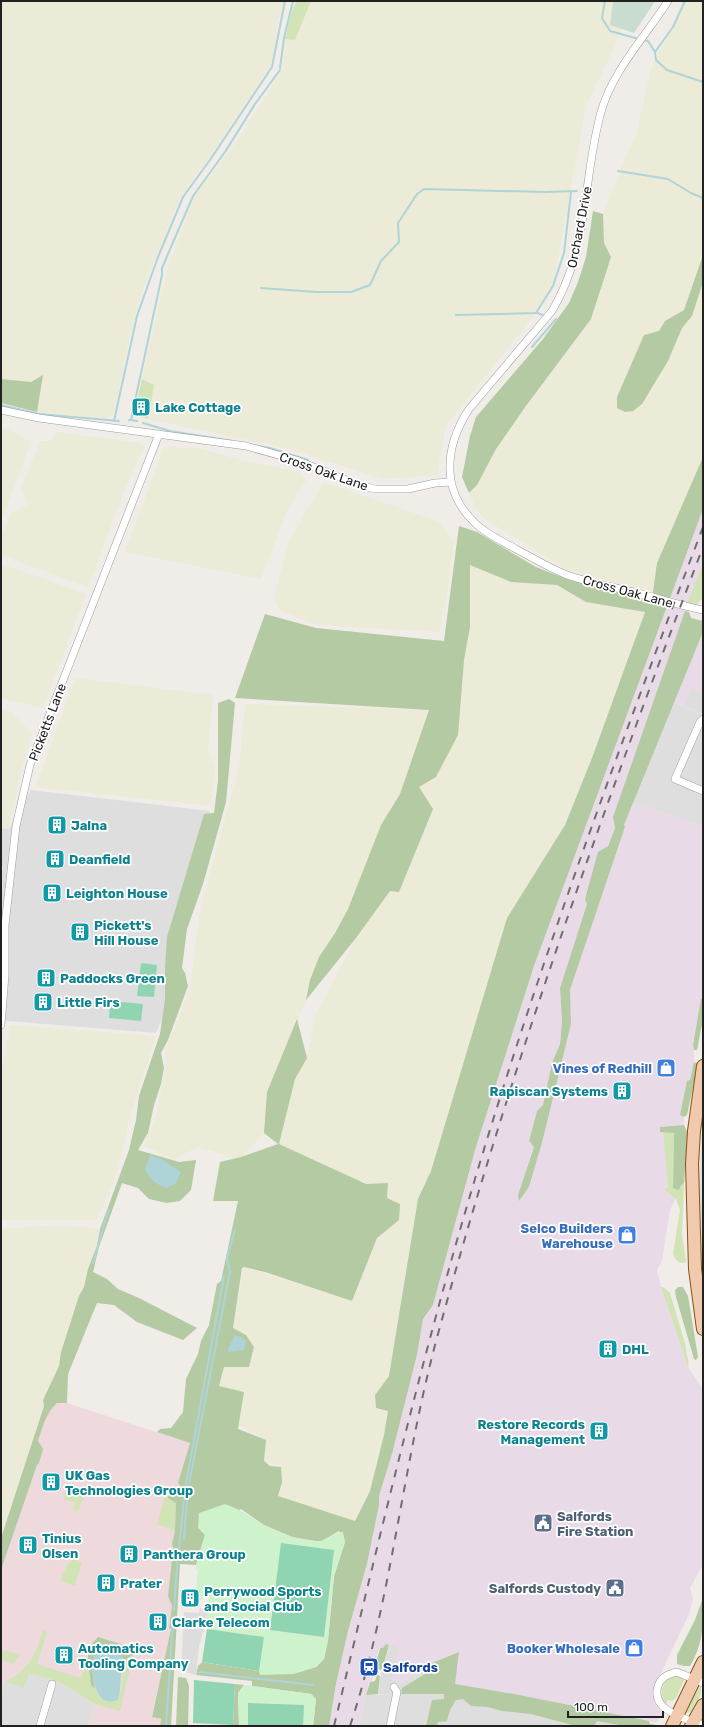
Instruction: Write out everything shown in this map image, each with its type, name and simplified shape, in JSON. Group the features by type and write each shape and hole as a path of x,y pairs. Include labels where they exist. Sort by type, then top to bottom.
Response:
{"main road":[{"path":"702,1321 695,1269 692,1164 694,1131 703,1066"},
{"path":"675,1721 699,1681 703,1662"},
{"path":"696,1725 703,1705"}],"street":[{"name":"Orchard Drive","path":"451,482 450,455 453,439 460,423 469,409 552,311 562,294 578,250 595,137 602,110 614,81 632,51 650,29 668,1"},
{"name":"Cross Oak Lane","path":"1,410 39,418 246,446 296,460 356,484 375,489 408,489 435,483 451,482 459,502 474,522 494,536 550,567 568,575 703,610"},
{"name":"Picketts Lane","path":"1,1025 5,975 5,926 16,826 30,765 159,434"},
{"path":"703,720 700,722 675,779 703,791"},
{"path":"696,1725 675,1721 657,1696 659,1684 665,1676 677,1672 699,1681"},
{"path":"40,1726 52,1684"},
{"path":"390,1726 397,1692 394,1687"}],"shaded area":[{"path":"703,509 703,563 613,817 615,828 585,898 587,904 560,988 562,1021 560,1044 552,1063 543,1105 537,1111 529,1141 534,1146 518,1195 529,1187 543,1139 571,1024 570,990 625,827 624,825 633,802 703,827 703,999 701,1000 693,1045 694,1062 680,1115 684,1117 684,1125 660,1127 660,1132 663,1132 668,1185 678,1194 670,1210 662,1261 657,1270 661,1287 688,1367 703,1389 703,1565 690,1588 693,1599 689,1614 653,1690 654,1702 662,1713 659,1720 655,1722 455,1684 459,1652 417,1669 405,1682 397,1683 392,1679 392,1675 400,1648 385,1646 383,1648 379,1648 372,1681 369,1682 359,1726 329,1726 336,1684 348,1631 367,1564 379,1505 379,1496 392,1454 417,1355 423,1319 433,1305 475,1150 534,966"},
{"path":"703,632 703,715 674,703"},
{"path":"692,688 703,694 703,713 685,705"},
{"path":"674,703 703,715 703,827 633,802"},
{"path":"31,790 210,811 191,892 173,993 156,1033 8,1021 1,1018 1,889 3,866 1,866 1,829 9,829"},
{"path":"703,1119 703,1295 698,1190"},
{"path":"57,1403 67,1403 190,1443 178,1483 181,1484 178,1493 175,1531 172,1543 173,1549 168,1596 172,1606 169,1628 171,1629 152,1717 161,1719 160,1726 88,1726 95,1703 59,1682 29,1673 24,1687 5,1682 1,1694 1,1570 37,1465 39,1463 38,1441 46,1417 50,1409"},
{"path":"200,1608 208,1611 205,1628 199,1646 196,1675 181,1671 184,1612 199,1613"},
{"path":"389,1645 400,1648 392,1675 392,1679 397,1683 391,1694 378,1694 381,1674"},
{"path":"430,1664 649,1721 650,1724 660,1726 359,1726 366,1695 391,1694 397,1683 405,1682 417,1669"},
{"path":"29,1673 59,1682 95,1704 88,1726 1,1726 1,1694 5,1682"}],"green space":[{"path":"1,1 284,1 277,27 276,48 269,68 212,154 181,195 143,289 130,336 114,414 104,419 37,412 43,376 31,382 1,379"},
{"path":"296,1 311,1 295,40 285,39 292,11"},
{"path":"311,1 613,1 610,24 623,29 586,106 553,286 528,323 445,427 437,475 383,479 286,448 148,419 154,385 142,379 168,266 196,192 228,154 283,70 285,39 295,40"},
{"path":"613,1 655,1 634,33 610,25"},
{"path":"683,1 703,1 703,255 684,310 665,321 659,331 644,335 617,397 668,361 682,328 692,316 703,282 703,457 657,563 653,592 567,570 485,519 476,508 469,493 477,485 496,449 591,319 611,258 604,243 603,215 628,151 636,136 650,72"},
{"path":"593,211 603,214 604,243 611,257 591,319 526,406 496,449 477,485 469,493 462,477 470,436 476,417 543,339 569,303 586,257"},
{"path":"703,255 703,282 692,316 682,328 668,361 642,404 633,411 625,412 617,408 617,397 644,335 659,331 665,321 684,310"},
{"path":"43,375 37,412 1,403 1,379 31,382"},
{"path":"142,379 154,385 148,419 134,415"},
{"path":"1,426 31,442 1,522"},
{"path":"57,432 140,443 144,447 123,494 88,587 1,555 1,536 12,512 26,506 28,503 21,488 40,441 51,441"},
{"path":"164,447 198,448 240,460 300,472 306,480 286,512 261,579 125,552"},
{"path":"703,457 703,509 534,966 475,1150 433,1305 423,1319 417,1355 392,1454 379,1496 379,1505 367,1564 348,1631 336,1684 329,1726 313,1726 316,1699 311,1694 252,1686 252,1681 196,1675 198,1666 202,1662 259,1671 293,1674 316,1667 324,1659 328,1640 334,1576 345,1542 339,1531 320,1542 292,1537 264,1525 241,1509 205,1535 196,1565 180,1564 171,1726 160,1726 161,1719 152,1717 171,1629 169,1628 172,1606 168,1596 173,1549 172,1543 175,1531 176,1503 168,1498 169,1491 178,1493 180,1485 178,1483 190,1443 157,1432 160,1429 171,1428 183,1412 186,1379 198,1354 201,1341 209,1325 217,1284 221,1281 238,1201 213,1201 220,1162 241,1157 278,1144 264,1133 267,1092 297,1019 307,1058 295,1079 279,1144 366,1184 388,1183 387,1198 400,1204 399,1220 377,1238 352,1301 265,1272 244,1267 242,1268 233,1328 246,1335 254,1347 249,1367 224,1367 219,1386 244,1392 238,1429 266,1440 264,1461 270,1466 281,1467 282,1482 278,1496 355,1521 370,1491 384,1435 388,1411 376,1408 375,1395 389,1376 418,1199 431,1171 507,918 565,825 592,758 645,612 586,602 557,585 511,582 470,565 470,627 464,660 458,735 436,777 419,787 433,809 399,892 390,891 356,938 306,1000 310,980 319,957 335,933 348,909 381,825 400,794 429,710 235,698 265,614 316,628 444,641 459,526 477,532 536,567 569,580 650,600 653,592 657,563"},
{"path":"323,482 440,522 454,543 447,593 439,632 319,625 280,611 274,597 289,542"},
{"path":"703,563 703,600 700,600 697,606 687,604"},
{"path":"1,564 86,594 43,708 1,698"},
{"path":"470,564 516,582 557,585 586,602 645,612 592,758 565,825 507,919 431,1171 418,1199 389,1376 375,1395 388,1411 384,1435 370,1491 355,1521 278,1496 281,1467 264,1461 266,1440 239,1425 244,1392 219,1386 224,1367 249,1367 254,1347 242,1333 233,1328 244,1267 352,1301 377,1238 399,1219 387,1198 388,1184 366,1184 278,1144 295,1079 307,1058 315,1016 356,938 390,891 419,787 436,777 464,660 469,631"},
{"path":"685,611 689,612 691,618 703,621 703,632 624,825 625,827 570,990 571,1024 543,1139 529,1187 519,1201 518,1195 534,1147 529,1141 537,1111 543,1105 552,1063 560,1044 562,1021 560,988 587,904 585,899 598,852 608,846 615,828 613,817"},
{"path":"75,678 213,695 208,749 215,768 211,806 36,787"},
{"path":"229,699 235,703 226,802 203,884 187,929 182,968 185,973 188,986 168,1040 161,1053 164,1068 161,1084 154,1105 148,1133 138,1150 179,1162 196,1160 191,1190 180,1201 167,1203 149,1199 138,1188 122,1183 99,1247 93,1272 107,1279 118,1289 139,1298 197,1328 183,1340 137,1322 114,1305 97,1303 68,1374 67,1403 57,1403 47,1416 43,1426 38,1441 43,1449 39,1463 37,1465 1,1570 1,1538 44,1406 43,1400 59,1366 61,1352 97,1246 100,1229 129,1150 136,1120 139,1096 160,1034 165,1000 167,937 204,814 214,813 218,781 218,703"},
{"path":"245,704 429,710 400,794 381,825 348,909 319,957 306,1000 267,1092 264,1133 240,1159 198,1147 174,1159 144,1146 156,1117 166,1065 165,1052 190,989 201,905 239,768"},
{"path":"1,709 12,712 32,734 19,779 9,829 1,829"},
{"path":"141,963 157,965 154,997 137,996"},
{"path":"701,999 703,999 703,1019 697,1050 694,1050 693,1045"},
{"path":"110,1001 143,1004 141,1021 109,1018"},
{"path":"11,1025 156,1036 130,1117 116,1177 97,1220 1,1220 1,1072"},
{"path":"694,1062 698,1064 687,1115 684,1117 680,1115 687,1081 690,1080"},
{"path":"684,1125 688,1134 684,1183 681,1185 679,1190 673,1188 674,1133 660,1132 660,1127"},
{"path":"663,1132 674,1132 673,1188 684,1183 682,1234 686,1262 684,1263 678,1261 673,1254 680,1210 676,1199 664,1189 668,1188"},
{"path":"44,1226 89,1227 100,1229 97,1246 88,1269 84,1287 79,1296 61,1352 59,1366 43,1399 44,1406 1,1538 1,1229"},
{"path":"661,1287 670,1293 686,1347 688,1367"},
{"path":"678,1287 683,1287 688,1296 698,1357 696,1360 694,1359 676,1297 675,1290"},
{"path":"68,1486 85,1493 78,1512 73,1510 75,1503 63,1499"},
{"path":"167,1490 169,1491 168,1498 176,1503 175,1531 157,1524"},
{"path":"225,1504 240,1510 275,1531 296,1538 321,1541 337,1533 343,1532 345,1542 334,1576 328,1640 324,1659 315,1667 293,1674 260,1675 259,1671 202,1662 207,1629 205,1628 209,1597 202,1596 202,1600 195,1600 198,1570 196,1569 196,1565 205,1535 198,1528 199,1513"},
{"path":"281,1543 334,1550 324,1637 270,1630"},
{"path":"43,1546 61,1552 55,1561 39,1555"},
{"path":"73,1559 82,1562 75,1586 60,1581 67,1565"},
{"path":"703,1598 702,1633 695,1657 690,1666 677,1664 677,1655 695,1620"},
{"path":"43,1629 47,1632 37,1664 81,1678 86,1664 89,1668 91,1685 99,1696 121,1692 124,1660 133,1655 120,1711 95,1704 59,1682 29,1673 24,1687 5,1682 20,1672 31,1660 38,1646"},
{"path":"207,1629 264,1637 259,1671 202,1662"},
{"path":"98,1637 134,1648 133,1655 124,1660 117,1649 102,1648 95,1658 93,1667 95,1689 91,1685 89,1668 86,1664 91,1645"},
{"path":"386,1644 389,1645 382,1670 375,1668 380,1648 383,1648"},
{"path":"3,1650 20,1655 13,1664 1,1659"},
{"path":"459,1652 455,1684 649,1721 650,1724 657,1725 625,1726 597,1721 594,1726 576,1726 531,1714 502,1711 488,1707 471,1706 463,1699 456,1700 450,1710 447,1721 438,1722 437,1726 426,1726 432,1700 444,1699 444,1694 401,1694 402,1688 425,1674 422,1667"},
{"path":"377,1675 380,1676 378,1694 366,1695 370,1682 375,1681"},
{"path":"674,1676 685,1678 676,1698 672,1701 668,1700 666,1703 661,1697 662,1689 666,1679"},
{"path":"178,1677 186,1678 189,1686 188,1726 176,1726"},
{"path":"194,1680 235,1684 233,1725 193,1723"},
{"path":"235,1684 244,1685 238,1693 239,1726 233,1726"},
{"path":"698,1684 700,1684 701,1688 699,1699 691,1712 685,1713 685,1711"},
{"path":"244,1685 311,1694 316,1699 313,1726 239,1726 238,1693"},
{"path":"248,1703 304,1705 303,1726 248,1726"}],"water":[{"path":"150,1155 161,1159 181,1172 176,1183 167,1188 157,1184 152,1179 145,1170"},
{"path":"234,1335 241,1337 246,1341 244,1350 228,1352 233,1340"},
{"path":"108,1645 121,1654 123,1661 119,1696 118,1699 110,1702 104,1700 99,1695 93,1672 94,1657 100,1650"}],"waterway":[{"path":"114,421 137,316 158,257 183,197 210,160 272,67 285,1"},
{"path":"280,68 284,38 293,1"},
{"path":"605,1 602,18 610,31 639,39"},
{"path":"655,52 673,27 685,1"},
{"path":"643,40 648,41 655,52 656,60 667,70 703,82"},
{"path":"129,420 131,420 162,275 162,268 193,196 225,152 255,104 280,70"},
{"path":"618,171 668,179 691,193 703,198"},
{"path":"261,288 316,292 351,292 370,285 381,261 399,242 398,223 417,194 424,189 545,192 577,191"},
{"path":"456,315 536,313 553,286 564,253 571,192"},
{"path":"537,313 543,315"},
{"path":"532,347 556,319"},
{"path":"1,405 39,414 119,421"},
{"path":"131,420 137,421"},
{"path":"143,423 170,431 233,441"},
{"path":"253,445 270,448 308,460"},
{"path":"93,1263 109,1210"},
{"path":"184,1539 188,1489 230,1272 227,1258 235,1230"},
{"path":"174,1610 185,1489 224,1276"},
{"path":"166,1726 173,1621"},
{"path":"199,1672 313,1685"}],"railway":[{"path":"334,1726 424,1362 443,1290 485,1146 535,990 589,835 703,527"},
{"path":"350,1726 376,1632 414,1440 435,1345 463,1244 526,1042 559,943 629,744 703,547"}],"place":[{"name":"Lake Cottage","path":"141,407"},
{"name":"Jalna","path":"57,825"},
{"name":"Deanfield","path":"55,859"},
{"name":"Leighton House","path":"52,893"},
{"name":"Pickett's Hill House","path":"80,932"},
{"name":"Paddocks Green","path":"46,978"},
{"name":"Little Firs","path":"43,1002"},
{"name":"Vines of Redhill","path":"666,1068"},
{"name":"Rapiscan Systems","path":"622,1091"},
{"name":"Selco Builders Warehouse","path":"627,1235"},
{"name":"DHL","path":"608,1349"},
{"name":"Restore Records Management","path":"599,1431"},
{"name":"UK Gas Technologies Group","path":"51,1482"},
{"name":"Salfords Fire Station","path":"543,1523"},
{"name":"Tinius Olsen","path":"28,1545"},
{"name":"Panthera Group","path":"129,1554"},
{"name":"Prater","path":"106,1583"},
{"name":"Salfords Custody","path":"615,1588"},
{"name":"Perrywood Sports and Social Club","path":"190,1598"},
{"name":"Clarke Telecom","path":"158,1622"},
{"name":"Booker Wholesale","path":"634,1648"},
{"name":"Automatics Tooling Company","path":"64,1655"},
{"name":"Salfords","path":"369,1667"}]}
